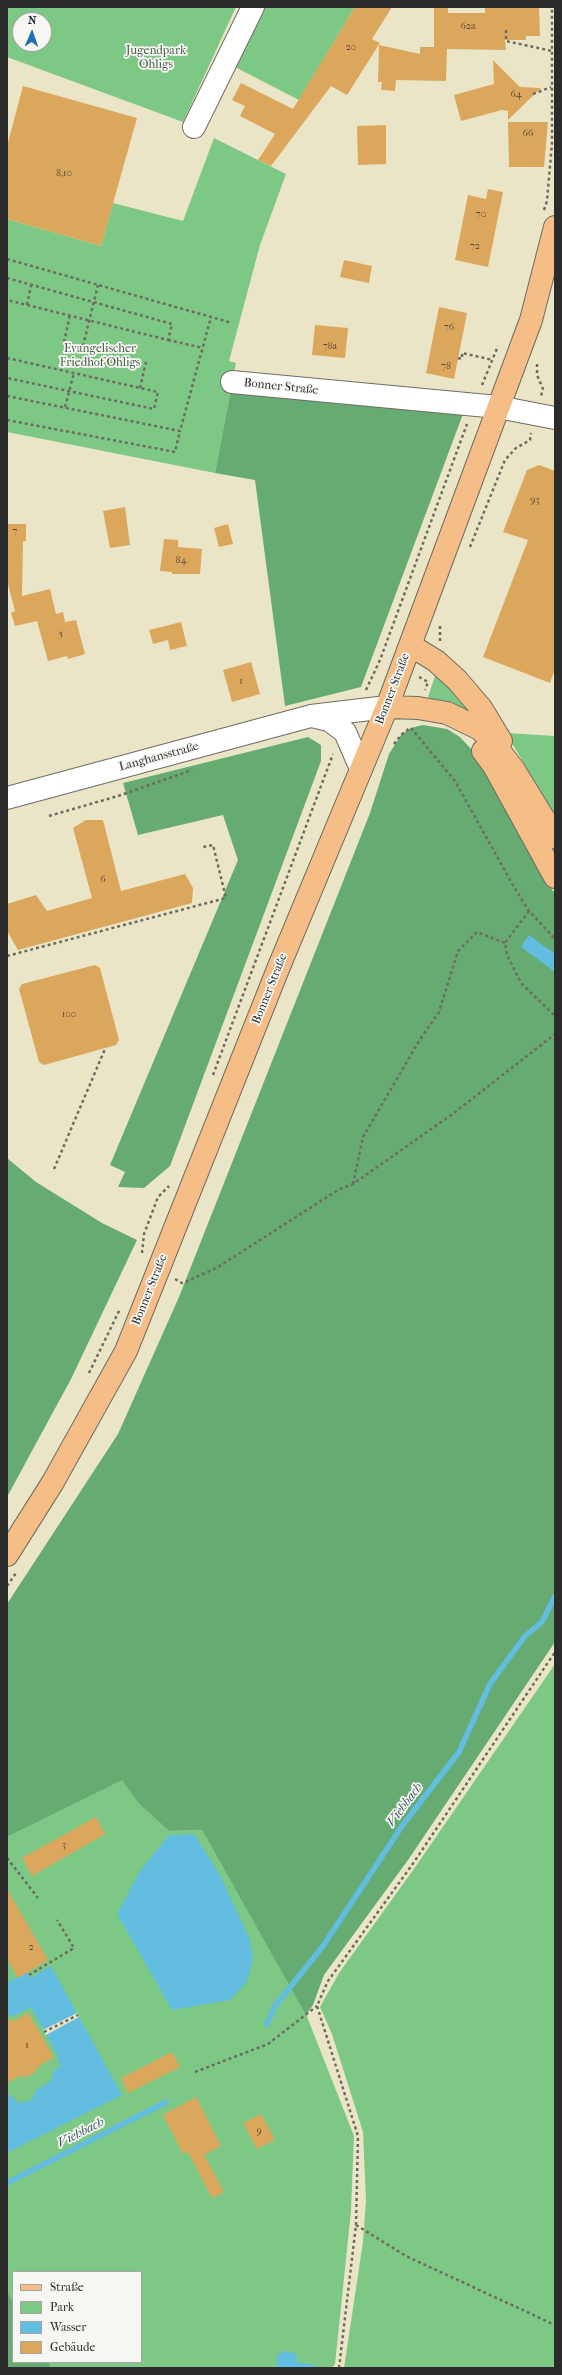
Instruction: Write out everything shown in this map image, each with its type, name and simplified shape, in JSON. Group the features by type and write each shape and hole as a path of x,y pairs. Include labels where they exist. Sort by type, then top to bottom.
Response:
{"main road":[{"name":"Bonner Straße","path":"7,1555 53,1482 126,1351 196,1174 387,707 531,320 549,221"},
{"path":"410,645 436,661 481,708 498,734 514,770"},
{"path":"387,707 430,709 461,719 480,729 492,741 514,770 555,837"},
{"path":"461,719 494,766 555,877"}],"street":[{"path":"194,127 253,7"},
{"name":"Bonner Straße","path":"232,382 498,407"},
{"path":"498,407 555,418"},
{"name":"Langhansstraße","path":"7,798 311,716 357,709 387,707"},
{"name":"Langhansstraße","path":"311,716 329,720 345,732 361,769"}],"path":[{"path":"549,221 547,201 550,165 552,7"},
{"path":"506,30 506,42 552,51"},
{"path":"533,94 551,87"},
{"path":"7,259 232,323"},
{"path":"7,278 172,324 168,340"},
{"path":"27,305 31,285"},
{"path":"83,346 98,285"},
{"path":"7,300 203,348"},
{"path":"64,342 70,315"},
{"path":"7,420 175,452 211,317"},
{"path":"357,709 380,660 474,405 501,339"},
{"path":"458,358 462,359 462,353 492,360"},
{"path":"7,358 158,392 154,409 7,378"},
{"path":"140,388 146,362"},
{"path":"65,407 74,373"},
{"path":"7,396 180,431"},
{"path":"466,555 505,460 516,448 530,440"},
{"path":"436,661 439,655 440,620"},
{"path":"411,728 455,781 529,911 555,939"},
{"path":"211,1080 335,747"},
{"path":"49,816 118,796"},
{"path":"7,956 226,898 213,845 203,847"},
{"path":"529,911 505,943 509,962 521,983 555,1016"},
{"path":"353,1184 363,1137 419,1041 440,1012 458,951 477,932 505,943"},
{"path":"182,1282 198,1278 218,1267 338,1190 353,1184 454,1113 555,1034"},
{"path":"54,1169 105,1049"},
{"path":"142,1256 144,1234 158,1197 172,1183"},
{"path":"86,1379 121,1307"},
{"path":"195,2072 268,2044 317,2006 328,1981 412,1865 555,1652"},
{"path":"7,1858 38,1898"},
{"path":"29,1975 74,1948 58,1920"},
{"path":"317,2006 358,2136 356,2224 340,2368"},
{"path":"44,2032 78,2015"},
{"path":"356,2224 406,2256 555,2325"}],"green space":[{"name":"Jugendpark Ohligs","path":"7,7 236,7 183,122 7,57"},
{"path":"262,7 355,7 299,100 233,66"},
{"name":"Evangelischer Friedhof Ohligs","path":"214,138 286,174 260,245 229,361 236,363 215,473 7,432 7,219 101,246 113,203 183,221"},
{"path":"231,389 463,414 361,687 285,706 255,480 215,473"},
{"path":"436,673 478,716 428,697"},
{"path":"423,725 447,729 460,737 472,750 485,768 527,849 555,894 555,1642 408,1860 324,1975 313,2005 306,2015 202,1830 169,1831 139,1804 122,1780 7,1837 7,1604 118,1434 179,1297 370,813 389,754 401,735 411,728"},
{"path":"506,733 555,736 555,815 550,808"},
{"path":"308,737 321,745 321,761 170,1166 144,1188 118,1187 125,1172 110,1165 238,860 223,815 138,835 123,783"},
{"path":"7,1158 36,1182 102,1223 137,1240 71,1379 7,1497"},
{"path":"555,1664 555,2368 344,2368 363,2242 366,2201 363,2132 332,2034 320,2007 339,1973 416,1866"},
{"path":"122,1779 139,1804 169,1831 202,1830 306,2014 354,2136 351,2211 335,2364 332,2368 52,2368 49,2363 142,2363 142,2271 12,2271 12,2300 7,2291 7,1837"},
{"path":"7,2291 12,2300 12,2363 49,2363 52,2368 7,2368"}],"water":[{"path":"529,935 555,954 555,972 521,947"},
{"path":"194,1834 221,1877 250,1940 253,1960 246,1983 230,2000 172,2010 117,1914 140,1871 169,1835"},
{"path":"51,1966 122,2095 7,2153 7,2093 19,2103 29,2101 34,2096 35,2091 51,2081 54,2070 61,2066 57,2059 59,2058 31,2007 14,2016 7,2014 7,1983 27,1972 31,1978"},
{"path":"285,2351 297,2354 296,2368 276,2368 278,2355"}],"pier":[{"path":"77,2013 79,2017 46,2035 43,2030"}],"building":[{"path":"355,7 392,7 372,39 380,43 347,95 331,86 271,166 258,160 275,134 240,116 245,106 232,100 241,83 293,109"},
{"path":"434,7 448,7 448,13 485,13 485,7 539,7 540,36 526,36 526,40 505,40 506,50 447,49 446,81 396,80 395,91 381,90 382,82 378,82 379,45 420,54 420,47 434,47"},
{"path":"493,60 520,87 541,88 508,120 508,111 502,110 461,121 454,95 494,84"},
{"path":"23,86 137,118 101,246 7,219 7,146"},
{"path":"508,122 548,122 544,167 509,167"},
{"path":"386,125 386,164 358,165 357,126"},
{"path":"488,189 503,192 488,267 455,260 468,195 486,199"},
{"path":"344,260 372,266 369,283 340,277"},
{"path":"439,307 467,313 454,379 426,373"},
{"path":"315,325 348,328 345,358 312,355"},
{"path":"539,465 555,471 555,669 550,683 483,657 528,540 503,532 527,470"},
{"path":"125,507 130,545 110,548 103,511"},
{"path":"7,524 26,524 26,541 23,541 22,596 50,589 56,614 63,612 65,622 76,620 85,654 68,659 67,656 48,661 37,621 15,626 11,613 15,611 7,580"},
{"path":"228,524 233,544 219,547 214,528"},
{"path":"164,539 178,540 178,547 202,549 200,574 172,574 172,572 160,571"},
{"path":"181,622 187,646 170,650 168,640 153,644 149,630"},
{"path":"251,662 260,694 232,702 223,670"},
{"path":"86,820 103,820 121,891 185,874 193,888 192,903 18,950 7,931 7,904 36,895 47,911 92,898 73,828"},
{"path":"95,965 100,968 119,1040 116,1045 44,1065 39,1062 19,989 22,984"},
{"path":"96,1817 105,1834 32,1876 22,1858"},
{"path":"7,1889 48,1960 18,1978 7,1959"},
{"path":"28,2013 54,2057 39,2066 36,2071 27,2077 20,2076 7,2083 7,2019 14,2021"},
{"path":"172,2052 180,2067 128,2093 121,2078"},
{"path":"196,2097 221,2146 204,2155 224,2192 212,2198 188,2152 183,2154 163,2115"},
{"path":"261,2114 275,2140 257,2149 243,2123"}],"waterway":[{"name":"Viehbach","path":"267,2024 275,2006 323,1946 402,1826 459,1752 490,1684 525,1636 542,1622 555,1596"},
{"name":"Viehbach","path":"7,2183 166,2102"},
{"path":"298,2365 314,2368"}]}
